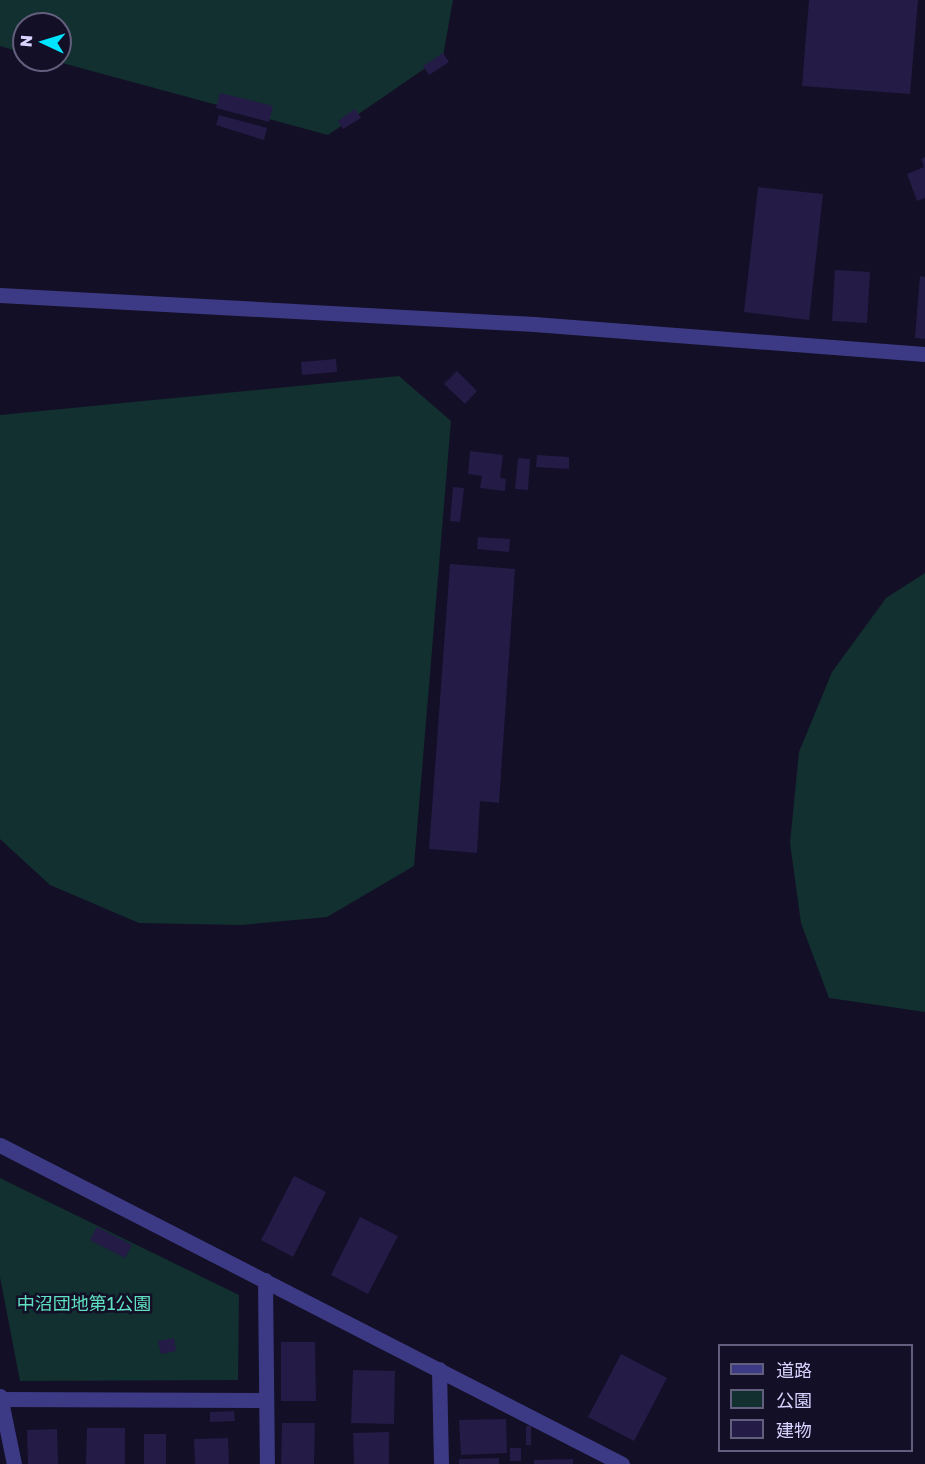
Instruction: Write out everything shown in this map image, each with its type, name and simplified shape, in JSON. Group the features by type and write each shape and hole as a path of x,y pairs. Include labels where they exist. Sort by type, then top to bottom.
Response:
{"street":[{"path":"0,295 534,324 925,354"},
{"path":"0,1145 622,1464"},
{"path":"265,1280 267,1464"},
{"path":"439,1369 441,1464"},
{"path":"14,1464 0,1397 266,1400"}],"green space":[{"path":"0,0 453,0 443,56 328,135 72,66 72,12 12,12 12,50 0,46"},
{"path":"399,376 451,421 414,866 327,917 242,925 139,923 50,885 0,839 0,415"},
{"path":"925,573 925,1012 829,998 801,923 790,843 799,752 832,672 886,598"},
{"name":"中沼団地第1公園","path":"0,1178 239,1295 238,1380 20,1381 0,1277"}],"building":[{"path":"809,0 918,0 910,94 802,86"},
{"path":"443,53 449,62 429,75 423,66"},
{"path":"220,93 273,106 269,122 216,108"},
{"path":"355,109 361,118 343,129 338,121"},
{"path":"219,115 267,128 264,140 216,125"},
{"path":"925,157 925,198 917,201 907,174 924,167 921,159"},
{"path":"758,187 823,194 809,320 744,312"},
{"path":"835,270 870,272 867,323 832,321"},
{"path":"920,276 925,277 925,339 915,338"},
{"path":"336,359 337,372 302,375 301,362"},
{"path":"457,371 477,391 465,404 444,384"},
{"path":"470,451 503,455 500,478 506,479 505,491 480,488 482,476 468,474"},
{"path":"537,455 569,457 569,469 536,467"},
{"path":"518,458 530,459 528,490 515,489"},
{"path":"453,487 464,488 460,522 450,521"},
{"path":"478,537 510,539 509,552 477,549"},
{"path":"450,564 515,569 499,803 480,801 477,853 429,849"},
{"path":"294,1176 326,1192 293,1257 261,1240"},
{"path":"360,1217 398,1236 368,1294 331,1275"},
{"path":"97,1227 132,1245 125,1258 90,1240"},
{"path":"174,1338 176,1351 161,1354 158,1341"},
{"path":"281,1342 315,1342 316,1401 281,1401"},
{"path":"621,1354 667,1378 634,1441 588,1417"},
{"path":"353,1370 395,1371 394,1424 351,1423"},
{"path":"234,1411 235,1421 210,1422 210,1412"},
{"path":"506,1419 507,1453 461,1455 459,1420"},
{"path":"282,1423 315,1423 314,1464 281,1464"},
{"path":"526,1426 531,1426 531,1445 526,1445"},
{"path":"87,1428 125,1428 125,1464 86,1464"},
{"path":"57,1429 58,1464 28,1464 27,1430"},
{"path":"389,1432 389,1464 354,1464 353,1433"},
{"path":"144,1434 166,1434 166,1464 144,1464"},
{"path":"228,1438 229,1464 195,1464 194,1439"},
{"path":"510,1448 521,1448 521,1461 510,1461"},
{"path":"499,1458 499,1464 459,1464 459,1459"},
{"path":"573,1459 573,1464 534,1464 534,1460"}]}
